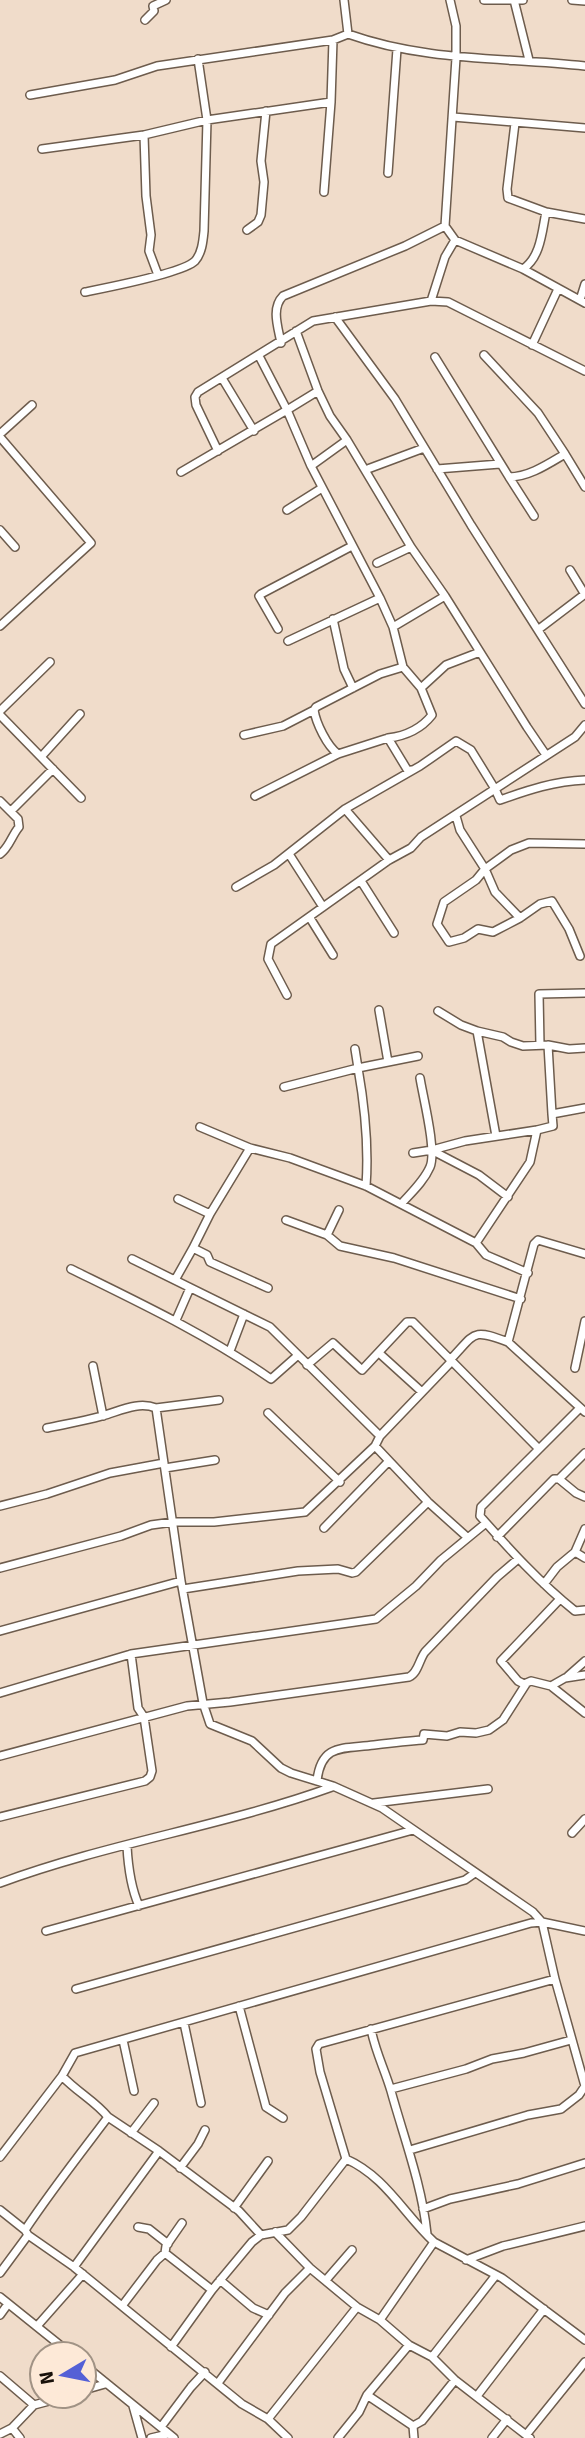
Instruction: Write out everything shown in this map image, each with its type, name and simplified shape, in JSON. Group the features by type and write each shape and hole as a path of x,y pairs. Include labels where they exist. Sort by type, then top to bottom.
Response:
{"street":[{"path":"145,20 154,10 153,6 166,0"},
{"path":"450,0 456,26 456,58 445,226 456,240 523,268 582,301 585,284"},
{"path":"484,0 523,0"},
{"path":"514,0 529,60"},
{"path":"572,0 585,1"},
{"path":"345,1 348,34"},
{"path":"30,95 115,80 157,66 333,40 348,34 397,49 456,58 529,60 585,66"},
{"path":"324,192 333,40"},
{"path":"388,173 397,49"},
{"path":"85,292 158,275 192,264 197,258 203,242 207,120 198,59"},
{"path":"42,149 144,135 207,120 331,102"},
{"path":"247,230 258,222 261,215 264,182 261,161 266,111"},
{"path":"453,117 585,128"},
{"path":"515,123 508,198 546,212 585,219"},
{"path":"144,135 146,196 151,235 149,251 158,275"},
{"path":"523,268 530,264 537,254 546,212"},
{"path":"281,342 276,305 283,296 405,246 445,226"},
{"path":"431,301 446,257 456,240"},
{"path":"532,345 558,289"},
{"path":"218,451 195,400 198,393 313,321 431,301 448,302 585,371"},
{"path":"335,317 395,399 585,704"},
{"path":"296,331 330,416 546,755"},
{"path":"484,355 538,414 585,487"},
{"path":"255,796 338,754 411,732 427,722 432,715 421,688 403,667 393,627 380,598 311,466 287,410 259,356"},
{"path":"435,357 534,516"},
{"path":"222,378 254,431"},
{"path":"181,472 318,391"},
{"path":"0,626 92,543 0,435 32,405"},
{"path":"311,466 347,440"},
{"path":"365,470 424,448"},
{"path":"509,477 518,477 538,469 565,454"},
{"path":"437,469 500,464"},
{"path":"287,510 322,488"},
{"path":"0,530 15,547"},
{"path":"278,629 259,596 352,545"},
{"path":"377,563 411,547"},
{"path":"539,629 585,593 570,570"},
{"path":"393,627 445,596"},
{"path":"288,641 380,598"},
{"path":"333,619 344,669 353,688"},
{"path":"421,688 446,665 481,652"},
{"path":"50,662 0,713 81,798"},
{"path":"244,736 283,726 380,674 403,667"},
{"path":"314,710 332,750 338,754"},
{"path":"41,757 80,714"},
{"path":"287,995 268,959 271,944 411,848 421,837 575,737 585,725"},
{"path":"388,738 408,771 420,766"},
{"path":"236,887 274,865 345,809 420,766 456,741 471,750 500,800 531,788 568,780 585,780"},
{"path":"12,810 52,769"},
{"path":"0,801 19,818 19,827 13,832 6,850 0,854"},
{"path":"345,809 390,860"},
{"path":"456,816 460,830 485,869 495,892 520,918"},
{"path":"580,956 569,929 552,901 540,904 494,932 478,929 449,942 437,924 444,902 476,880 485,869 511,850 529,843 585,844"},
{"path":"289,853 323,907"},
{"path":"361,881 394,933"},
{"path":"310,918 333,955"},
{"path":"413,1153 553,1126 538,994 585,993"},
{"path":"379,1010 388,1062"},
{"path":"438,1011 477,1031 503,1037 523,1046 585,1048"},
{"path":"477,1031 496,1136"},
{"path":"355,1049 365,1109 368,1154 366,1186"},
{"path":"284,1087 418,1056"},
{"path":"402,1203 431,1165 432,1150 420,1078"},
{"path":"552,1114 585,1108"},
{"path":"200,1127 250,1148 290,1158 366,1186 476,1243 486,1255 528,1273"},
{"path":"476,1243 530,1162 537,1130"},
{"path":"175,1280 210,1214 250,1148"},
{"path":"432,1150 479,1175 508,1197"},
{"path":"178,1199 210,1214"},
{"path":"327,1235 340,1210"},
{"path":"286,1220 327,1235 340,1246 394,1258 521,1299"},
{"path":"509,1342 534,1244 538,1240 585,1254"},
{"path":"193,1248 207,1255 210,1262 268,1288"},
{"path":"132,1259 270,1327 380,1436"},
{"path":"71,1269 176,1320 230,1350 271,1379 298,1356"},
{"path":"176,1320 190,1288"},
{"path":"230,1350 244,1314"},
{"path":"307,1365 333,1343 362,1370 410,1321 539,1449"},
{"path":"575,1368 585,1321"},
{"path":"0,1568 121,1536 151,1525 214,1522 305,1512 340,1482 450,1361 477,1334 483,1332 509,1342 582,1410 481,1507 480,1516 518,1559 560,1599 575,1611 585,1610"},
{"path":"379,1353 422,1392"},
{"path":"93,1366 103,1416"},
{"path":"47,1428 103,1416 133,1406 149,1405 156,1408 219,1400"},
{"path":"156,1408 192,1644 203,1703 210,1724 252,1741 281,1768 373,1803 533,1912 542,1922 585,2086 579,2095 561,2109 528,2115 410,2150"},
{"path":"268,1413 340,1482"},
{"path":"375,1446 428,1502 467,1537"},
{"path":"498,1536 538,1494 554,1479 559,1479 585,1453"},
{"path":"0,1506 110,1473 215,1460"},
{"path":"324,1528 388,1462"},
{"path":"559,1479 585,1497"},
{"path":"0,1631 182,1585 268,1577 298,1571 338,1569 356,1572 428,1502"},
{"path":"0,1693 131,1654 376,1619 486,1522"},
{"path":"544,1584 557,1567 575,1552 585,1529"},
{"path":"575,1552 585,1558"},
{"path":"0,1756 203,1703 230,1702 412,1675 425,1652 497,1577 518,1559"},
{"path":"524,1685 501,1661 560,1599"},
{"path":"0,1817 148,1779 152,1771 144,1717 138,1708 131,1654"},
{"path":"551,1686 585,1661"},
{"path":"565,1678 585,1675"},
{"path":"524,1685 531,1681 551,1686 585,1713"},
{"path":"317,1781 322,1760 331,1752 346,1746 423,1740 424,1734 447,1736 460,1732 489,1731 503,1720 526,1684 524,1685"},
{"path":"0,1883 333,1786"},
{"path":"373,1803 488,1789"},
{"path":"572,1833 585,1819"},
{"path":"46,1931 413,1830"},
{"path":"127,1846 132,1888 139,1906"},
{"path":"76,1989 465,1880 475,1873"},
{"path":"0,2157 62,2076 75,2053 531,1923 542,1922 585,1931"},
{"path":"555,1979 371,2029 320,2044 316,2049 320,2073 346,2159 392,2192 417,2225 435,2242 496,2275 585,2340"},
{"path":"239,2006 266,2107 283,2118"},
{"path":"184,2023 201,2103"},
{"path":"371,2029 410,2150 428,2235"},
{"path":"123,2040 134,2091"},
{"path":"391,2089 466,2069 492,2059 571,2040"},
{"path":"62,2076 108,2117 159,2151 234,2208 261,2235"},
{"path":"131,2133 154,2103"},
{"path":"0,2273 80,2151 108,2117"},
{"path":"180,2168 205,2130"},
{"path":"74,2267 159,2151"},
{"path":"284,2240 288,2230 346,2159"},
{"path":"234,2208 268,2161"},
{"path":"423,2209 450,2199 518,2184 585,2163"},
{"path":"0,2210 242,2403 268,2419 288,2438"},
{"path":"122,2306 129,2294 165,2253 182,2223"},
{"path":"466,2260 503,2246 585,2225"},
{"path":"138,2227 149,2229 168,2244"},
{"path":"171,2347 212,2290 252,2242 261,2235 288,2230"},
{"path":"275,2232 310,2268 357,2307 380,2320 409,2345 432,2357 455,2380 528,2436 585,2362"},
{"path":"380,2320 435,2242"},
{"path":"326,2280 352,2250"},
{"path":"165,2253 212,2290"},
{"path":"218,2383 285,2293 310,2268"},
{"path":"37,2325 83,2274"},
{"path":"432,2357 496,2275"},
{"path":"220,2280 253,2308 269,2315"},
{"path":"0,2297 55,2340"},
{"path":"0,2315 8,2304"},
{"path":"268,2419 357,2307"},
{"path":"477,2396 544,2309"},
{"path":"338,2438 359,2412 367,2395 409,2345"},
{"path":"161,2427 205,2372"},
{"path":"0,2376 28,2400"},
{"path":"98,2377 171,2436"},
{"path":"413,2426 422,2421 455,2380"},
{"path":"98,2386 106,2384"},
{"path":"367,2395 413,2426"},
{"path":"133,2405 142,2438"},
{"path":"0,2434 12,2428 29,2410"},
{"path":"492,2438 507,2419"},
{"path":"413,2426 414,2438"},
{"path":"12,2428 20,2438"},
{"path":"151,2438 171,2436"}]}
